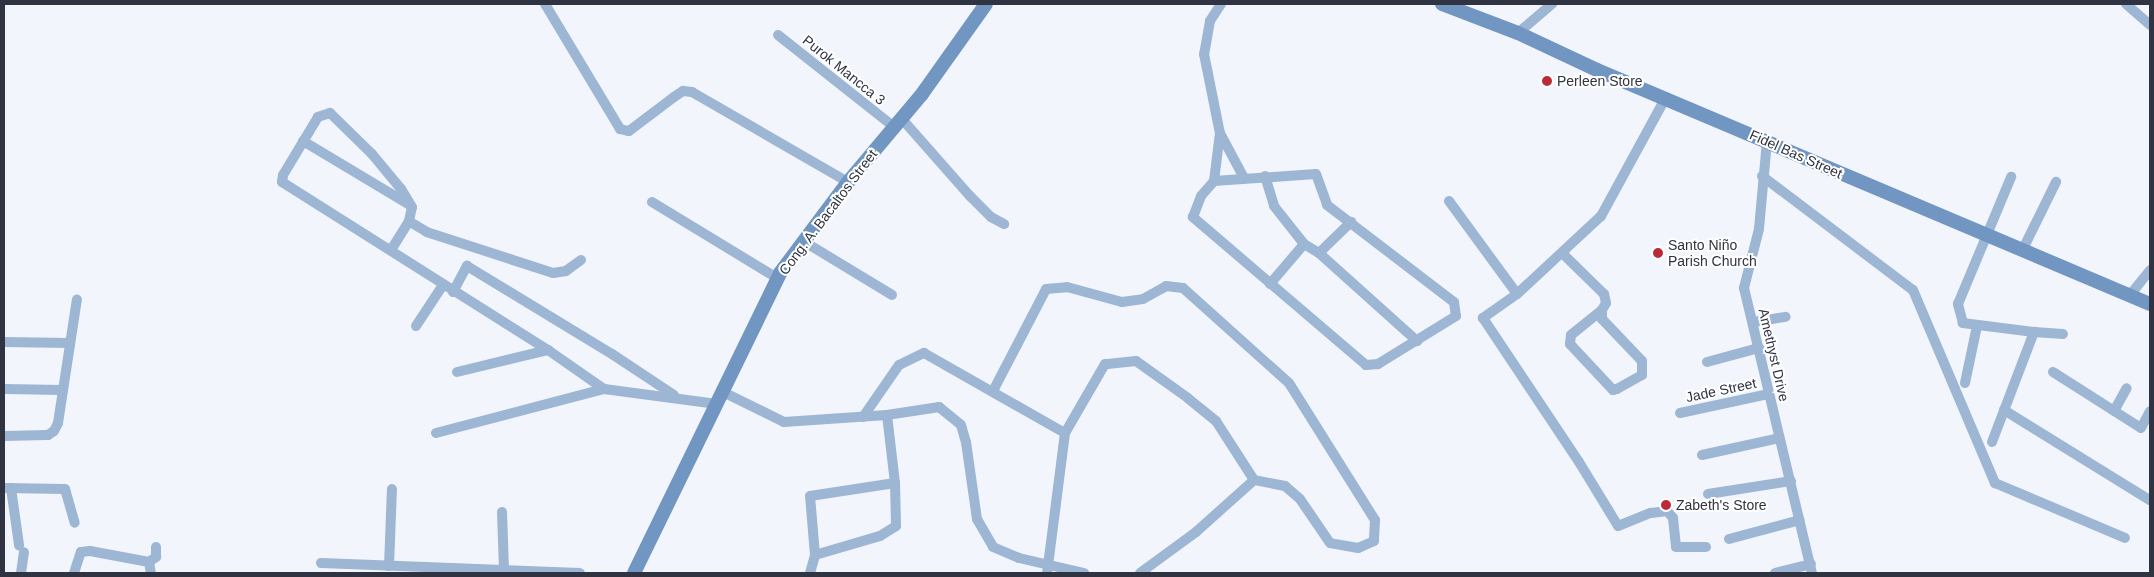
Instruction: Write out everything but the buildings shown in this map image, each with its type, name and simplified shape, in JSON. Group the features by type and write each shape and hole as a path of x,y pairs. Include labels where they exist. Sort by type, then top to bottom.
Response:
{"street":[{"path":"545,4 620,129 629,131 674,97 684,91 692,92 848,182"},
{"name":"Cong. A. Bacaltos Street","path":"634,573 777,278 848,182 898,123 986,4"},
{"path":"1221,4 1210,21 1204,54 1220,133 1244,178"},
{"name":"Fidel Bas Street","path":"1442,4 1518,33 2150,304"},
{"path":"1518,33 1552,4"},
{"path":"2126,4 2150,25"},
{"name":"Purok Mancca 3","path":"778,35 898,123 991,217 1004,224"},
{"path":"1666,97 1601,216 1517,294 1483,318 1579,462 1618,526 1651,513 1666,511 1673,518 1676,547 1706,547"},
{"path":"391,250 409,221 412,207 401,188 372,154 330,113 318,118 283,175 282,182 391,250 453,292 548,350 604,390"},
{"path":"1214,181 1316,174 1327,206 1351,222 1455,304 1455,319 1378,364 1366,364 1193,217 1201,196 1214,181 1220,133"},
{"name":"Amethyst Drive","path":"1767,141 1762,176 1759,229 1744,288 1768,394 1812,569"},
{"path":"304,142 412,207"},
{"path":"1265,176 1274,206 1304,244 1319,253 1417,341"},
{"path":"1762,176 1913,290 1995,483 2125,538"},
{"path":"2011,177 1989,235 1958,304 1963,323 2063,334"},
{"path":"2023,249 2056,182"},
{"path":"1448,201 1517,294"},
{"path":"652,202 777,278"},
{"path":"409,221 427,232 476,250 552,272 566,271 580,260"},
{"path":"1319,253 1351,222"},
{"path":"803,241 892,295"},
{"path":"1270,284 1304,244"},
{"path":"453,292 476,250"},
{"path":"1562,253 1604,294 1606,303 1602,310 1571,335 1570,344 1612,390 1617,390 1642,375 1644,368 1642,361 1606,325 1602,310"},
{"path":"467,266 612,354 677,397"},
{"path":"2130,295 2150,270"},
{"path":"416,326 443,285"},
{"path":"993,391 1046,289 1067,287 1122,302 1143,299 1166,286 1182,288 1289,383 1375,520 1374,541 1358,548 1330,543 1300,499 1285,486 1254,480 1216,421 1136,361 1105,364 1065,432 1048,568"},
{"path":"4,436 48,435 54,431 63,390 77,299"},
{"path":"1753,322 1786,317"},
{"path":"1965,383 1978,326"},
{"path":"1992,442 2034,332"},
{"path":"4,342 70,343"},
{"path":"1707,362 1759,348"},
{"path":"457,372 548,350"},
{"path":"863,417 899,365 924,353 1065,432"},
{"path":"2053,372 2141,428 2150,411"},
{"path":"2114,411 2127,388"},
{"path":"4,389 63,390"},
{"path":"436,433 604,390 677,397 720,398 784,422 887,415 939,407 961,425 966,442 977,519 993,547 1048,568 1084,573"},
{"name":"Jade Street","path":"1680,412 1768,394"},
{"path":"2004,410 2150,500"},
{"path":"815,555 891,531 897,519 887,415"},
{"path":"1702,455 1779,438"},
{"path":"1140,573 1196,532 1254,480"},
{"path":"1708,494 1791,480"},
{"path":"810,573 815,555 810,496 895,483"},
{"path":"21,573 21,549 8,488 65,489 75,523"},
{"path":"389,566 392,489"},
{"path":"502,512 504,570"},
{"path":"1729,539 1800,520"},
{"path":"74,573 81,552 149,562 156,557 156,547"},
{"path":"149,562 151,573"},
{"path":"321,563 580,573"},
{"path":"1775,573 1812,569"}],"place":[{"name":"Perleen Store","path":"1547,81"},
{"name":"Santo Niño Parish Church","path":"1658,253"},
{"name":"Zabeth's Store","path":"1666,505"}]}
